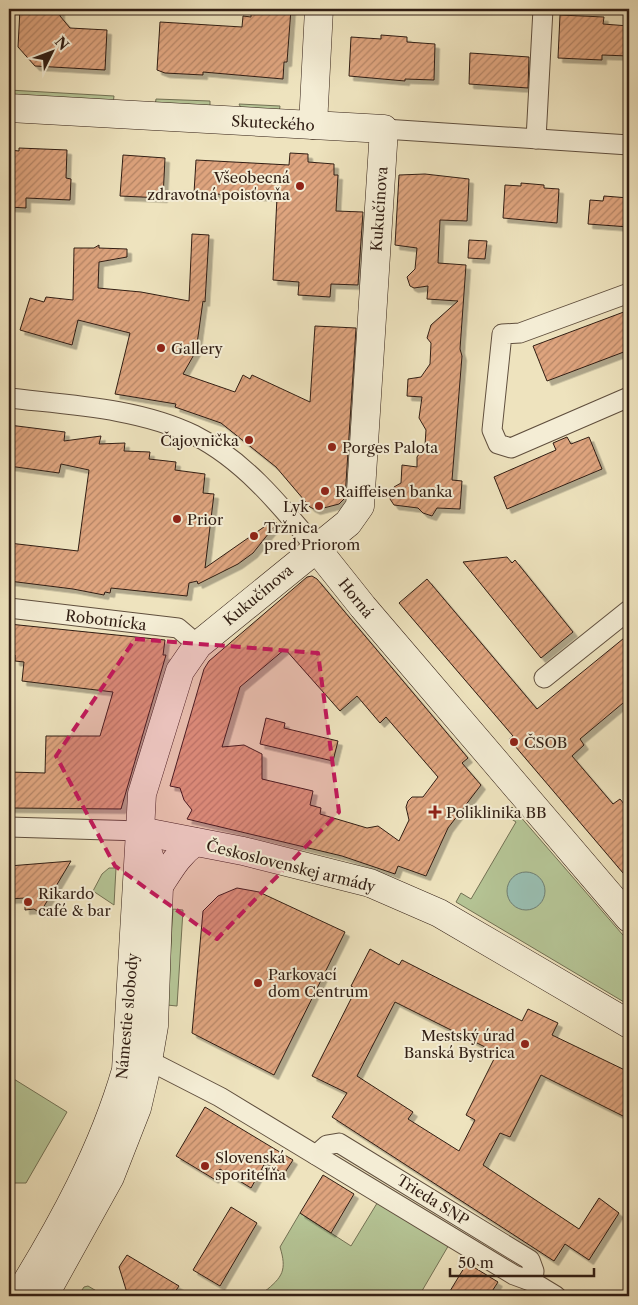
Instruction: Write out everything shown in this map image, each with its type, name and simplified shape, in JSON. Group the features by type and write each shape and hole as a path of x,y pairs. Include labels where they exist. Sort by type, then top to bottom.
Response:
{"street":[{"path":"313,125 319,9"},
{"path":"536,139 543,9"},
{"name":"Skuteckého","path":"9,108 629,145"},
{"name":"Kukučínova","path":"140,831 142,794 180,671 198,646 348,523 360,506 384,129"},
{"path":"629,293 520,333 502,334 492,430 498,444 511,448 629,397"},
{"name":"Horná","path":"9,398 99,410 154,420 194,435 221,452 247,473 278,503 363,607 629,918"},
{"name":"Robotnícka","path":"9,608 178,628 198,646"},
{"path":"544,678 629,610"},
{"name":"Československej armády","path":"9,827 140,831 243,851 376,886 440,913 629,1024"},
{"name":"Námestie slobody","path":"18,1296 90,1169 116,1102 126,1070 154,1026 160,886 140,831"},
{"name":"Námestie slobody","path":"44,1296 110,1178 137,1108 140,831"},
{"name":"Námestie slobody","path":"160,886 173,863 184,850 195,842"},
{"name":"Trieda SNP","path":"137,1055 220,1096 316,1155 327,1145 339,1142 530,1260 534,1271 533,1282 556,1296"}],"highlighted area":[{"path":"135,639 318,653 339,812 217,939 115,866 56,756"}],"green space":[{"path":"9,90 114,96 113,104 9,98"},
{"path":"156,99 210,101 210,109 155,106"},
{"path":"239,104 280,106 279,114 241,108"},
{"path":"512,807 629,942 629,1005 456,902 461,893 471,899 516,822 507,816"},
{"path":"109,868 116,868 114,905 93,891 102,874"},
{"path":"173,909 183,910 177,1006 167,1005"},
{"path":"9,1076 67,1112 26,1183 9,1183"},
{"path":"379,1200 450,1243 419,1296 248,1296 249,1292 264,1292 276,1282 283,1267 280,1247 300,1213 351,1246"},
{"path":"88,1286 105,1296 78,1296 84,1287"}],"water":[{"path":"526,872 540,877 545,891 540,905 526,910 512,905 507,891 512,877"}],"building":[{"path":"20,9 60,9 60,16 70,28 107,30 105,70 35,66 18,47"},
{"path":"251,9 291,9 287,62 284,62 283,79 203,72 203,75 165,73 157,70 160,22 242,27 243,16 251,17"},
{"path":"560,15 604,17 603,24 629,26 629,56 602,55 602,60 558,58"},
{"path":"381,35 407,37 407,42 435,44 434,80 405,79 405,81 349,76 351,37 381,39"},
{"path":"470,53 529,57 528,88 469,84"},
{"path":"19,148 67,150 66,178 71,179 70,200 26,198 26,208 9,207 9,150 19,151"},
{"path":"290,153 308,154 308,162 334,164 334,175 338,175 336,211 363,212 358,285 331,284 330,297 298,295 299,282 273,280 277,197 194,193 196,160 289,165"},
{"path":"123,155 165,158 163,198 120,196"},
{"path":"425,174 469,179 467,221 440,220 438,263 466,265 460,349 462,356 452,480 462,481 460,509 437,508 432,516 423,513 418,508 394,505 390,499 394,487 401,483 402,465 417,467 417,457 425,445 426,430 419,418 422,397 407,396 408,379 421,377 430,364 431,343 427,338 431,325 458,301 427,299 428,286 414,288 410,286 407,277 415,269 417,248 395,245 399,175"},
{"path":"521,183 544,185 544,188 559,189 557,223 503,218 505,185 521,186"},
{"path":"604,196 629,198 629,227 588,224 590,200 603,201"},
{"path":"192,234 209,235 205,302 203,301 196,351 183,374 235,392 243,375 250,379 252,375 310,402 315,326 356,328 345,498 339,504 316,510 310,507 276,467 221,423 175,407 176,404 115,394 130,333 78,320 72,345 20,330 30,298 44,302 46,297 73,300 74,248 94,248 99,245 99,248 127,249 127,257 99,262 98,288 141,292 189,301"},
{"path":"469,240 487,241 485,259 468,258"},
{"path":"629,310 629,350 547,381 533,346"},
{"path":"9,425 65,432 64,441 101,436 99,444 125,443 124,451 150,452 149,459 176,462 175,470 205,474 203,493 214,494 205,568 274,520 277,523 253,553 238,564 198,584 197,581 189,583 187,596 111,588 110,593 105,592 104,595 9,581 9,543 78,551 89,470 61,464 59,473 9,466"},
{"path":"567,437 571,444 589,437 602,469 507,509 494,477 556,450 553,443"},
{"path":"507,557 512,563 515,560 573,632 541,658 463,562"},
{"path":"312,576 317,579 468,758 462,763 481,785 448,828 426,876 398,866 395,874 342,856 187,819 192,810 184,800 180,788 170,786 204,669 209,661 307,577","holes":["285,649 340,711 357,696 380,723 386,717 438,777 423,797 412,797 408,801 406,807 409,820 399,841 378,826 367,828 320,814 321,808 310,805 313,791 262,779 262,754 244,745 222,747 240,687"]},
{"path":"427,579 537,709 629,634 629,698 580,739 584,745 572,756 613,804 620,799 629,810 629,880 509,739 513,736 399,603"},
{"path":"9,624 165,640 163,655 166,655 121,809 9,808 9,772 45,773 46,736 100,736 113,692 22,681 24,662 15,661 15,655 9,655"},
{"path":"266,718 285,723 284,728 338,741 333,761 260,744"},
{"path":"71,861 40,913 34,909 25,910 25,898 9,899 9,866"},
{"name":"Parkovací dom Centrum","path":"237,888 259,892 345,932 274,1075 192,1033 203,911 218,896"},
{"name":"Mestský úrad Banská Bystrica","path":"370,949 399,965 402,960 522,1021 528,1009 558,1023 552,1035 629,1072 629,1119 541,1075 510,1137 500,1133 483,1165 579,1229 599,1198 619,1213 589,1260 565,1244 554,1261 332,1117 347,1093 312,1076 356,989 351,986","holes":["395,1002 497,1053 466,1115 475,1120 459,1151 408,1119 413,1112 357,1076"]},
{"path":"205,1107 293,1160 284,1174 265,1163 251,1188 220,1169 214,1179 176,1156"},
{"path":"323,1175 354,1194 331,1233 300,1213"},
{"path":"231,1207 257,1223 220,1286 193,1270"},
{"path":"127,1255 179,1286 172,1296 128,1296 119,1267"},
{"path":"467,1263 498,1282 489,1296 447,1296"}],"place":[{"name":"Všeobecná zdravotná poisťovňa","path":"300,186"},
{"name":"Gallery","path":"161,348"},
{"name":"Čajovnička","path":"249,440"},
{"name":"Porges Palota","path":"332,447"},
{"name":"Raiffeisen banka","path":"325,491"},
{"name":"Lyk","path":"319,506"},
{"name":"Prior","path":"177,519"},
{"name":"Tržnica pred Priorom","path":"254,536"},
{"name":"ČSOB","path":"514,742"},
{"name":"Poliklinika BB","path":"435,812"},
{"name":"Rikardo café & bar","path":"28,902"},
{"name":"Parkovací dom Centrum","path":"258,983"},
{"name":"Mestský úrad Banská Bystrica","path":"525,1044"},
{"name":"Slovenská sporiteľňa","path":"205,1166"}]}
